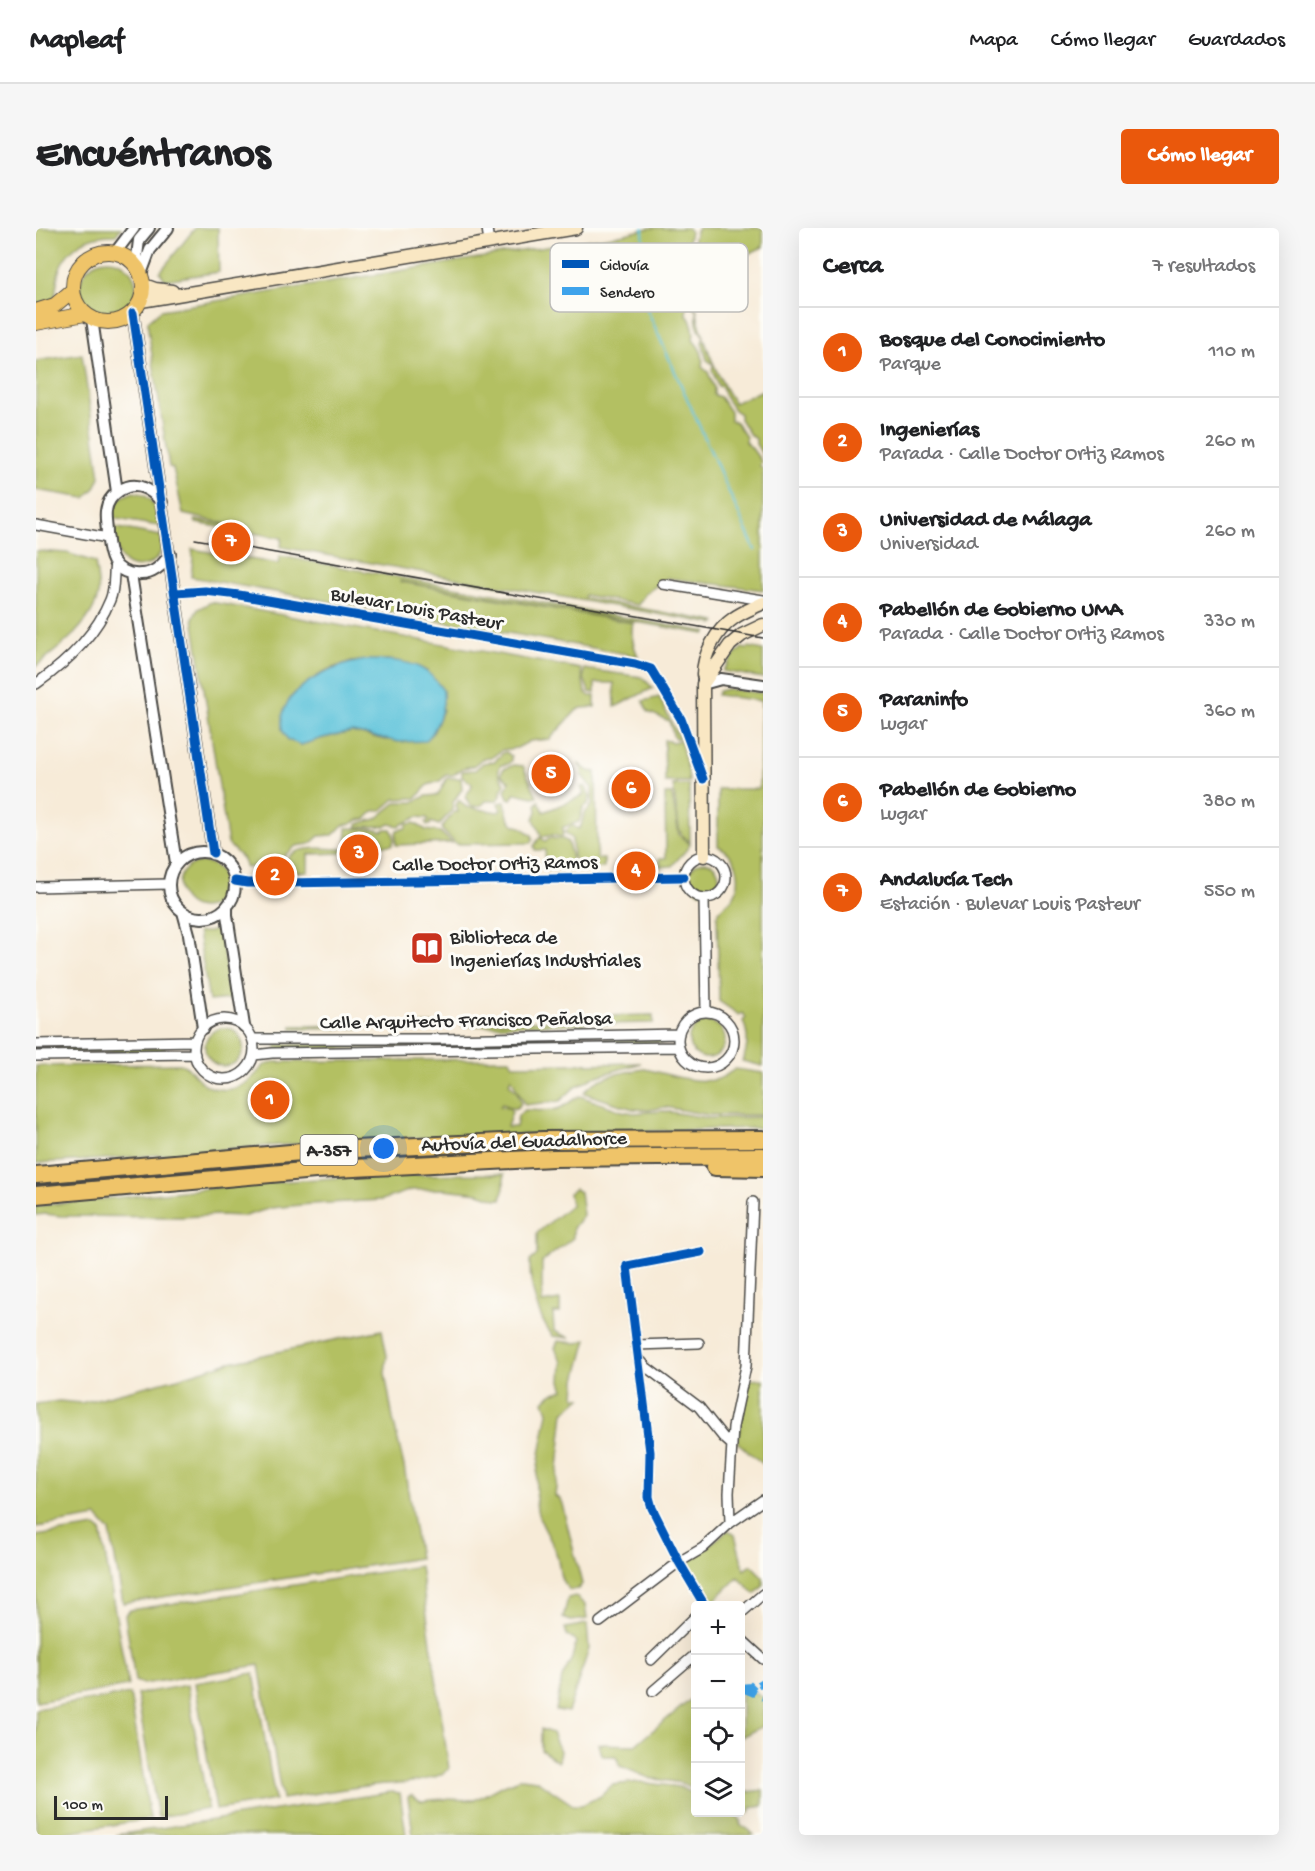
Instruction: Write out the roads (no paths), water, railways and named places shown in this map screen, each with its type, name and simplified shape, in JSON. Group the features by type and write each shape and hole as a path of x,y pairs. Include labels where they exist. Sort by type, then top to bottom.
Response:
{"highway":[{"name":"Autovía del Guadalhorce","path":"36,1174 324,1150 543,1140 759,1139"},
{"name":"Autovía del Guadalhorce","path":"36,1195 315,1170 554,1158 763,1156"},
{"path":"468,1163 763,1168"}],"main road":[{"path":"141,301 576,228"},
{"path":"140,275 141,301 133,313 124,320 102,323 88,317 78,307 72,290 78,269 94,255 104,252 115,252 127,257 140,275 155,289 188,292"},
{"path":"36,311 55,305 72,290"},
{"path":"36,323 88,317"},
{"path":"704,856 703,680 706,656 713,641 734,618 763,601"},
{"path":"703,680 730,645 742,635 763,625"}],"street":[{"path":"115,252 134,228"},
{"path":"140,275 139,240 149,228"},
{"path":"140,275 150,250 168,228"},
{"path":"487,228 489,243"},
{"path":"133,313 213,853"},
{"path":"88,317 117,492"},
{"path":"36,684 70,657 84,641 111,599 114,563 108,538 106,509 109,501 117,492 129,486 142,486 162,502"},
{"path":"36,525 108,538"},
{"path":"114,563 131,574 146,574 164,563 170,554"},
{"path":"131,574 176,863"},
{"path":"663,584 763,601"},
{"name":"Bulevar Louis Pasteur","path":"176,593 205,591 238,595 627,662 651,669 681,719 703,779"},
{"path":"703,680 721,679 763,685"},
{"path":"193,852 213,853 222,858 233,872 235,890 227,907 220,913 201,918 192,916 183,912 170,895 171,873 176,863 184,856 193,852"},
{"path":"704,856 717,860 725,870 726,884 718,894 704,898 698,897 688,889 684,877 690,862 704,856"},
{"name":"Calle Doctor Ortiz Ramos","path":"235,881 282,883 684,877"},
{"path":"36,887 169,884"},
{"path":"704,898 706,1012"},
{"path":"227,907 244,1026"},
{"path":"183,912 189,934 202,1028"},
{"path":"706,1012 726,1019 735,1035 731,1054 717,1066 708,1068 690,1063 683,1056 679,1047 679,1034 686,1020 693,1015 706,1012"},
{"path":"228,1018 244,1026 253,1039 254,1055 248,1067 237,1076 228,1078 219,1078 203,1070 195,1054 195,1041 202,1028 210,1022 228,1018"},
{"name":"Calle Arquitecto Francisco Peñalosa","path":"253,1039 429,1039 679,1034"},
{"path":"36,1044 195,1041"},
{"name":"Calle Arquitecto Francisco Peñalosa","path":"254,1055 429,1049 679,1047"},
{"path":"36,1056 195,1054"},
{"path":"730,1523 732,1445 746,1366 753,1202"},
{"path":"701,1252 627,1266 650,1452 649,1497 652,1508 679,1562 703,1601"},
{"path":"636,1345 699,1343"},
{"path":"638,1357 646,1367 699,1407 732,1445"},
{"path":"600,1622 679,1562 703,1548 730,1523 763,1500"},
{"path":"745,1610 763,1594"},
{"path":"651,1660 691,1621"},
{"path":"745,1642 762,1657"},
{"path":"653,1691 695,1655"}],"water":[{"path":"398,661 421,668 443,690 440,717 426,741 399,742 352,732 301,745 288,740 282,730 283,714 289,701 298,690 310,680 324,673 353,662"}],"waterway":[{"path":"643,228 644,243"},
{"path":"648,312 755,550"}],"tram line":[{"path":"195,539 763,638"}],"place":[{"name":"Andalucía Tech","path":"231,542"},
{"name":"Paraninfo","path":"551,774"},
{"name":"Pabellón de Gobierno","path":"631,789"},
{"name":"Universidad de Málaga","path":"359,854"},
{"name":"Pabellón de Gobierno UMA","path":"636,871"},
{"name":"Ingenierías","path":"275,876"},
{"name":"Biblioteca de Ingenierías Industriales","path":"427,948"},
{"name":"Bosque del Conocimiento","path":"270,1100"}]}
